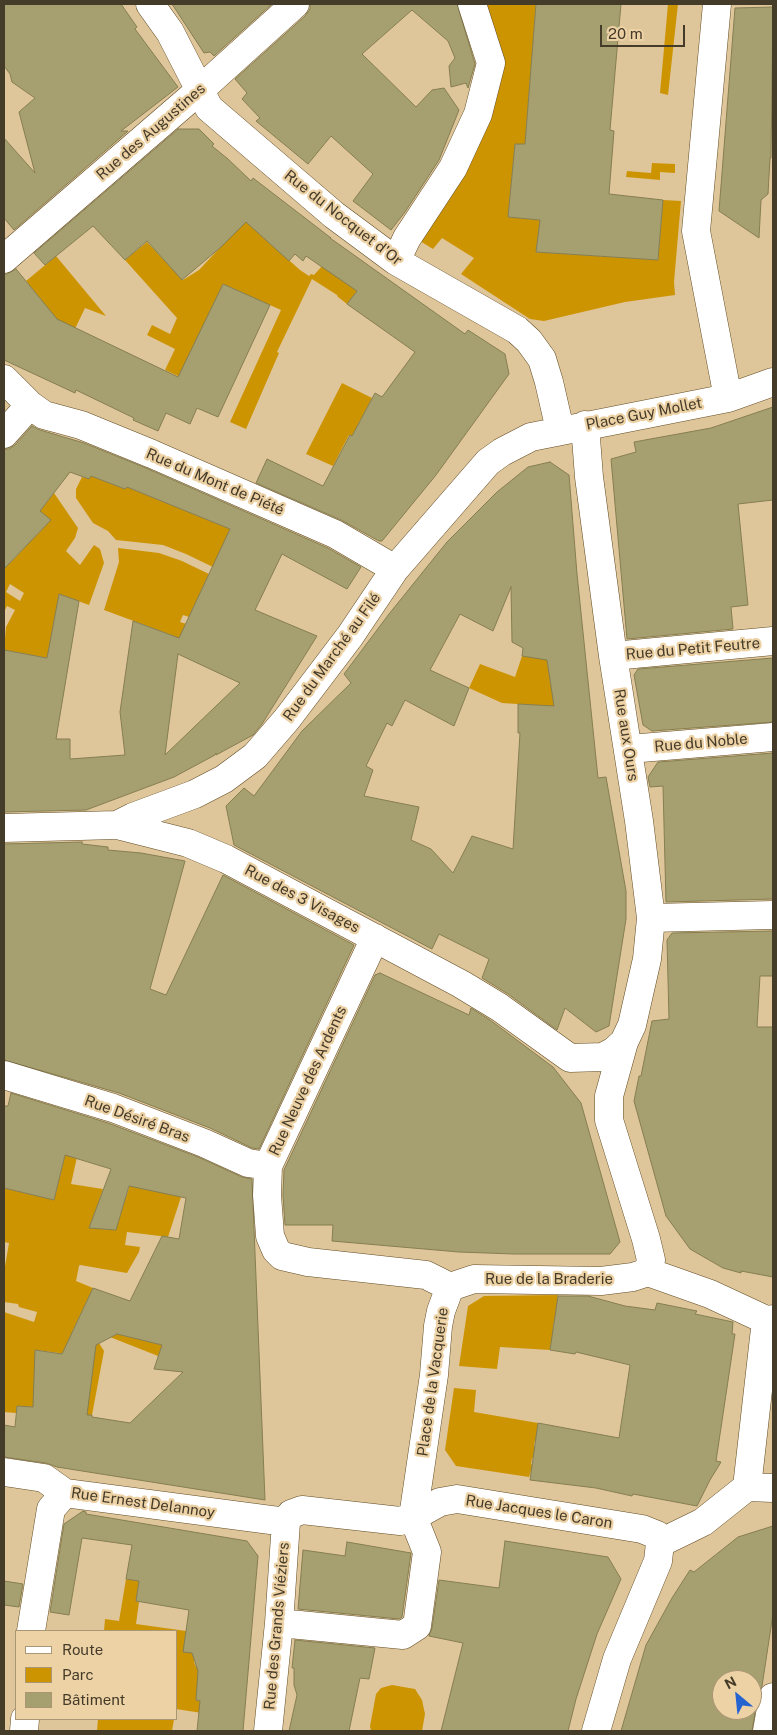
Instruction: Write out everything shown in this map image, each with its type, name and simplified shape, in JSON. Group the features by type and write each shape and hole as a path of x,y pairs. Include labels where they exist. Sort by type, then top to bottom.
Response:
{"street":[{"name":"Rue du Nocquet d'Or","path":"150,4 170,32 201,89 209,108 334,215 396,261 517,330 529,341 542,359 549,382 572,428"},
{"name":"Rue des Augustines","path":"4,259 201,89 296,4"},
{"path":"396,261 407,238 453,168 478,114 491,63 472,4"},
{"path":"717,4 696,231 728,398"},
{"name":"Rue du Mont de Piété","path":"4,379 30,405 44,415 81,425 335,534 395,569"},
{"name":"Place Guy Mollet","path":"514,444 531,437 572,428 728,398 773,382"},
{"path":"4,434 30,405"},
{"name":"Rue aux Ours","path":"572,428 590,477 613,656 629,749 651,918 647,959 632,1024 624,1042 609,1096 609,1120 651,1260 648,1272"},
{"name":"Rue du Marché au Filé","path":"117,825 195,794 224,778 255,756 287,719 350,636 395,569 488,462 514,444"},
{"name":"Rue du Petit Feutre","path":"613,656 773,641"},
{"name":"Rue du Noble","path":"629,749 773,737"},
{"path":"188,843 180,827 184,812 195,794"},
{"name":"Rue des 3 Visages","path":"4,828 117,825 188,843 226,859 461,984 499,1007 570,1058 603,1057 614,1051 624,1042"},
{"path":"651,918 773,914"},
{"name":"Rue Neuve des Ardents","path":"282,1256 276,1250 270,1236 267,1195 268,1166 375,938"},
{"name":"Rue Désiré Bras","path":"4,1075 113,1108 204,1143 248,1163 268,1166"},
{"name":"Place de la Vacquerie","path":"282,1256 308,1262 426,1275 450,1287 441,1311 438,1326 434,1376 413,1517"},
{"path":"596,1731 617,1659 658,1561 660,1543 703,1522 760,1487 770,1320 710,1294 648,1272"},
{"name":"Rue de la Braderie","path":"450,1287 474,1279 601,1281 633,1277 648,1272"},
{"name":"Rue Ernest Delannoy","path":"4,1472 44,1478 65,1493 286,1522"},
{"path":"31,1630 51,1509 65,1493"},
{"name":"Rue Jacques le Caron","path":"413,1517 440,1502 457,1499 642,1529 657,1535 660,1543"},
{"path":"279,1623 403,1635 418,1626 427,1552 413,1517 400,1521 302,1510 290,1514 286,1522"},
{"name":"Rue des Grands Viéziers","path":"268,1731 279,1623 286,1522"},
{"path":"767,1731 773,1697"}],"green space":[{"path":"484,4 536,4 525,144 515,144 508,217 540,220 536,252 658,260 663,200 681,201 674,282 675,295 625,302 544,321 530,319 461,274 474,258 442,238 433,249 420,241 472,157"},
{"path":"668,4 678,4 668,95 660,93"},
{"path":"652,163 675,164 675,173 660,172 660,180 626,177 627,171 651,173"},
{"path":"245,221 309,276 311,274 314,275 323,265 357,291 347,304 337,295 312,279 277,352 279,353 246,429 230,422 281,310 223,284 180,377 165,370 175,349 147,335 152,325 170,334 177,318 125,260 147,242 183,280 199,270"},
{"path":"56,256 106,316 85,308 73,333 65,330 26,281"},
{"path":"342,383 372,398 352,436 349,435 333,466 306,454"},
{"path":"91,476 125,489 127,487 230,529 213,567 163,545 116,540 108,531 93,523 76,498 76,489 82,477 89,479"},
{"path":"54,493 78,528 75,538 66,551 80,565 94,545 100,549 104,563 89,605 59,594 48,658 4,650 6,627 15,610 7,606 4,612 4,558 10,563 51,520 40,511","holes":["10,584 24,593 20,601 6,592"]},
{"path":"118,548 159,553 182,561 209,574 189,617 183,615 180,622 220,634 216,672 174,636 104,610 119,562"},
{"path":"522,656 547,659 552,690 565,707 502,703 469,688 480,664 515,677"},
{"path":"66,1151 77,1157 71,1184 103,1189 90,1228 115,1230 132,1179 163,1193 181,1197 168,1237 127,1232 125,1245 140,1247 127,1273 79,1266 76,1281 93,1288 72,1332 99,1343 104,1351 92,1415 87,1415 86,1359 36,1350 49,1420 33,1407 17,1406 16,1413 4,1412 4,1312 34,1322 37,1312 19,1307 18,1304 4,1302 4,1272 9,1243 4,1242 4,1188 54,1200"},
{"path":"558,1295 557,1299 560,1300 553,1326 553,1343 551,1343 550,1350 500,1347 497,1369 459,1366 468,1306 484,1296"},
{"path":"117,1334 162,1345 158,1356 110,1337"},
{"path":"454,1388 476,1390 474,1412 538,1423 537,1440 535,1440 534,1446 536,1447 531,1464 533,1465 529,1477 456,1466 445,1450"},
{"path":"126,1579 139,1581 136,1601 139,1602 136,1624 186,1631 190,1604 220,1606 185,1643 184,1652 199,1653 194,1662 196,1667 203,1668 196,1700 204,1701 202,1713 178,1709 178,1630 104,1630 105,1619 119,1621"},
{"path":"392,1685 415,1689 422,1700 425,1714 422,1731 371,1731 370,1726 376,1694 381,1688"},
{"path":"98,1720 174,1720 172,1731 97,1731"}],"building":[{"path":"4,4 121,4 137,27 135,29 178,87 121,131 128,131 14,230 4,218 4,138 35,173 19,112 35,98 12,82 10,74 4,66"},
{"path":"172,4 272,4 214,56 210,52 204,53"},
{"path":"310,4 457,4 475,64 468,88 466,83 451,87 449,66 455,58 448,41 412,10 362,54 416,107 432,90 444,88 459,110 439,160 391,230 353,201 373,174 331,136 308,164 256,121 260,118 242,99 247,93 235,79 305,16 310,9"},
{"path":"536,4 621,4 610,130 614,131 609,194 663,200 658,260 536,252 540,220 508,217 515,144 525,144"},
{"path":"773,7 771,158 768,194 761,200 759,238 719,211 735,8"},
{"path":"178,129 199,129 214,144 212,146 251,181 253,178 330,238 465,334 468,330 505,354 509,374 436,475 382,541 341,520 256,483 267,459 323,486 375,393 382,397 415,352 347,304 357,291 306,256 303,261 295,254 289,261 246,222 221,247 182,280 147,241 125,260 93,226 45,265 34,253"},
{"path":"16,269 57,319 178,377 223,284 270,305 218,417 197,408 190,424 166,413 158,431 76,390 75,393 4,360 4,274"},
{"path":"773,407 773,500 738,504 748,605 731,607 733,629 627,639 611,459 636,452 634,442 711,428"},
{"path":"32,426 84,443 146,468 328,548 361,567 347,589 282,554 255,610 317,636 262,724 253,735 174,777 86,810 4,812 4,650 47,658 59,594 79,601 56,739 70,739 70,759 125,755 120,712 133,621 179,638 230,529 127,487 125,489 91,476 89,479 70,472 40,511 51,520 4,569 4,449 9,449","holes":["178,654 240,683 165,755"]},
{"path":"550,462 569,475 598,778 606,777 626,891 626,919 609,1026 596,1032 565,1008 557,1030 508,994 482,978 489,959 439,934 432,949 234,845 226,806 244,788 254,796 302,731 351,683 344,674 447,542 497,492 528,467","holes":["511,587 512,642 523,648 522,656 547,660 554,706 518,704 518,733 520,733 513,849 472,836 453,873 431,849 411,840 419,807 364,796 373,770 366,766 387,723 392,726 405,700 454,726 469,688 430,670 460,614 493,631"]},
{"path":"773,658 773,722 652,731 643,725 634,675 638,669"},
{"path":"773,753 773,899 666,902 663,786 650,787 648,777 658,762"},
{"path":"82,842 82,844 108,847 108,850 141,853 185,861 150,989 166,995 223,875 354,945 259,1149 252,1148 210,1128 119,1093 4,1060 4,844"},
{"path":"773,931 773,976 760,976 757,1027 773,1027 773,1277 741,1271 741,1273 723,1268 690,1249 666,1216 634,1101 652,1021 669,1019 667,940 672,933"},
{"path":"380,973 469,1015 471,1008 553,1067 581,1103 620,1242 610,1254 459,1252 332,1241 333,1225 285,1225 284,1170 375,975"},
{"path":"11,1093 108,1123 198,1157 242,1177 252,1179 265,1500 4,1457 4,1425 15,1427 17,1406 33,1407 35,1350 62,1354 93,1288 130,1301 162,1236 179,1239 186,1198 129,1186 116,1230 89,1228 111,1169 65,1155 54,1200 4,1188 4,1106 8,1106","holes":["117,1334 162,1345 154,1369 183,1372 130,1423 87,1415 96,1345"]},
{"path":"558,1296 588,1296 625,1306 655,1310 657,1303 697,1311 695,1314 733,1322 732,1334 735,1334 716,1461 721,1462 697,1506 633,1494 632,1496 596,1488 530,1480 538,1423 619,1438 630,1365 576,1352 575,1354 550,1350"},
{"path":"83,1511 86,1514 247,1541 258,1556 243,1731 197,1731 200,1701 196,1700 198,1671 192,1653 183,1652 189,1610 136,1601 139,1581 126,1579 132,1545 82,1538 69,1615 50,1612 64,1524"},
{"path":"773,1526 773,1614 762,1686 762,1670 712,1670 712,1720 754,1720 752,1731 621,1731 646,1645 690,1570 694,1572 738,1537"},
{"path":"505,1541 608,1557 621,1579 597,1634 576,1699 568,1731 441,1731 463,1643 429,1636 432,1628 439,1580 499,1588"},
{"path":"347,1542 411,1553 402,1617 399,1619 298,1609 303,1550 345,1556"},
{"path":"4,1581 23,1584 19,1607 4,1605"},
{"path":"295,1640 375,1648 369,1679 360,1678 349,1731 289,1731 297,1695 294,1685 294,1668 292,1668"}]}
